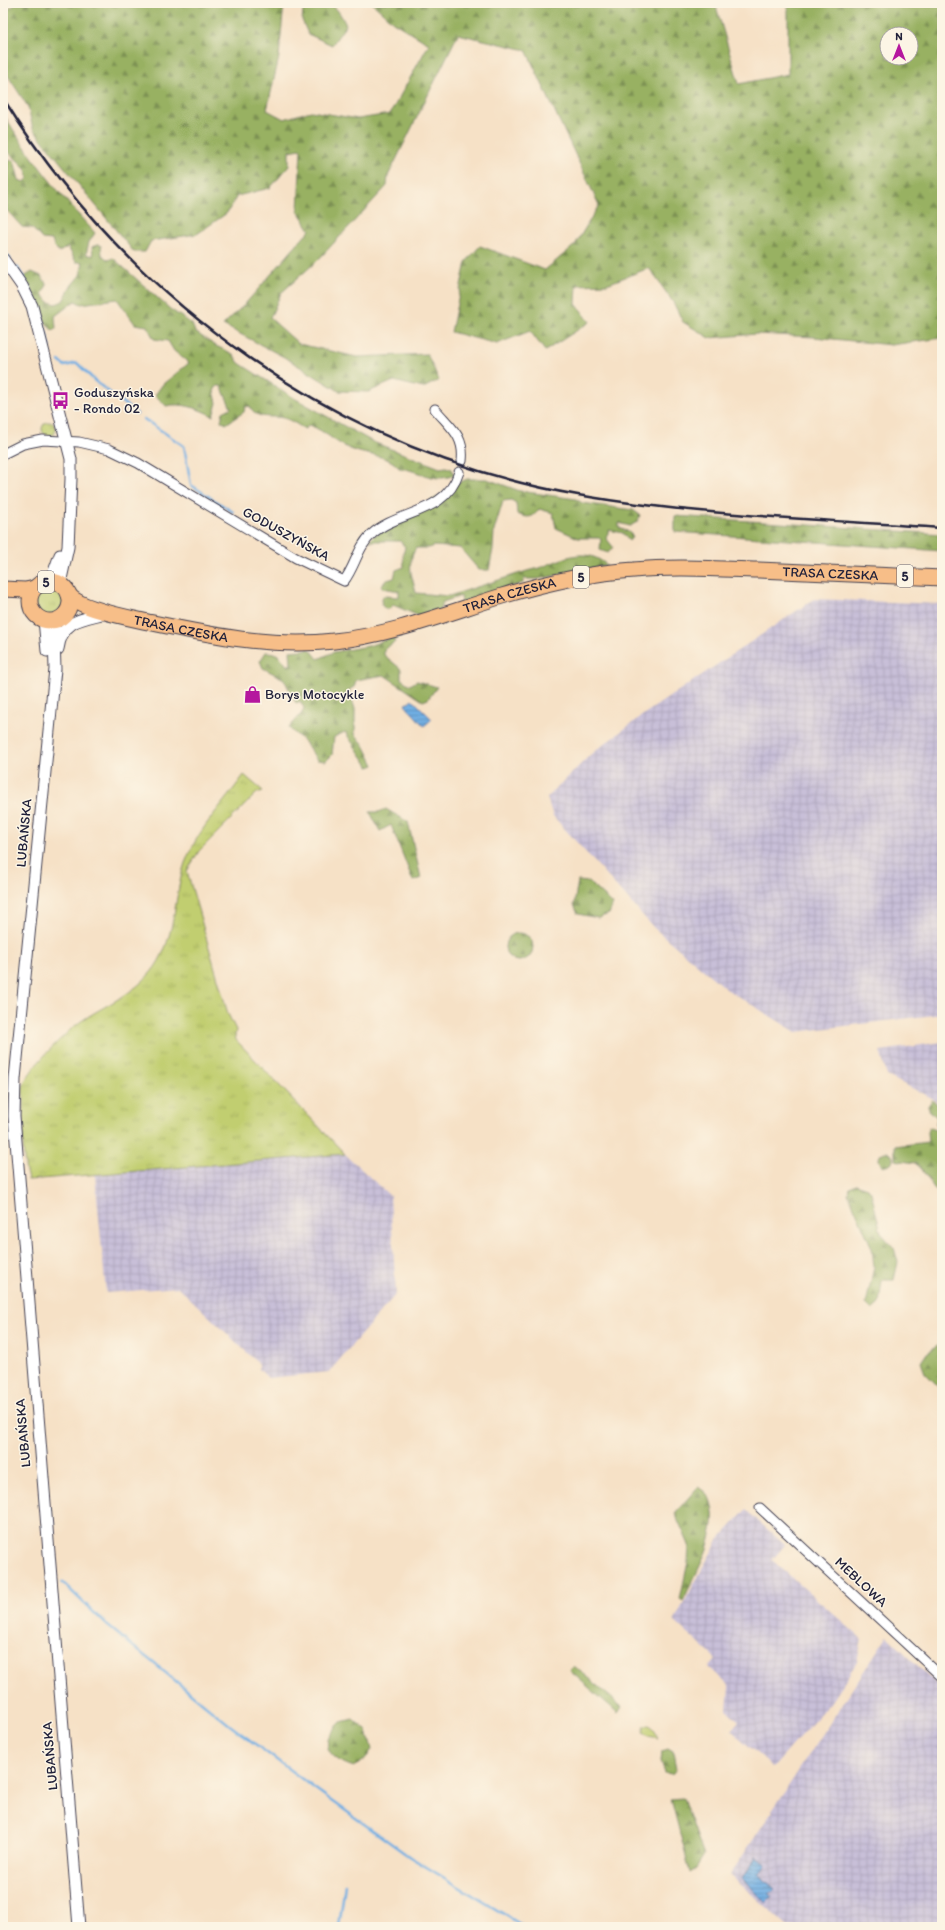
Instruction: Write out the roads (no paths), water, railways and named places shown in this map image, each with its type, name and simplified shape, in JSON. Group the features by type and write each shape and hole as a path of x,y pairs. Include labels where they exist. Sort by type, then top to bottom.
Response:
{"main road":[{"name":"TRASA CZESKA","path":"56,617 73,611 106,613 228,638 268,642 310,643 340,641 380,633 543,584 576,577 623,571 706,568 942,578"},
{"name":"5","path":"3,589 25,590 41,584 54,582 66,591 69,605 56,617 35,614 30,605 23,600 3,593"},
{"name":"5","path":"30,605 30,596 41,584"},
{"name":"TRASA CZESKA","path":"66,591 73,601 106,613"}],"street":[{"path":"3,259 22,286 32,306 67,441 71,469 68,547 61,580 66,591"},
{"path":"435,409 462,441 464,450 462,461"},
{"name":"GODUSZYŃSKA","path":"3,454 23,444 37,440 67,441 100,446 119,452 296,558 344,581 370,536 379,529 431,505 452,486 459,472"},
{"path":"41,584 52,577 68,532"},
{"path":"55,669 60,640 65,630 78,620 106,613"},
{"name":"LUBAŃSKA","path":"56,617 54,638 55,669 16,1071 14,1116 79,1927"},
{"name":"LUBAŃSKA","path":"52,698 56,617"},
{"name":"MEBLOWA","path":"760,1508 942,1677"}],"water":[{"path":"412,699 432,719 424,726 405,705"},
{"path":"756,1856 766,1864 758,1874 775,1889 769,1894 772,1897 766,1903 743,1879"}],"waterway":[{"path":"3,249 10,259"},
{"path":"17,267 26,282"},
{"path":"28,287 38,306 50,347"},
{"path":"59,361 65,366 77,363 95,381 137,414"},
{"path":"144,419 184,446 191,485 233,512"},
{"path":"62,1582 108,1626 231,1726 314,1788 410,1857 525,1927"},
{"path":"339,1927 345,1884"}],"railway":[{"path":"3,98 54,172 113,241 178,303 249,358 325,405 406,444 490,474 578,495 668,508 760,516 942,528"}],"place":[{"name":"Goduszyńska - Rondo 02","path":"61,400"},
{"name":"Borys Motocykle","path":"252,694"}]}
